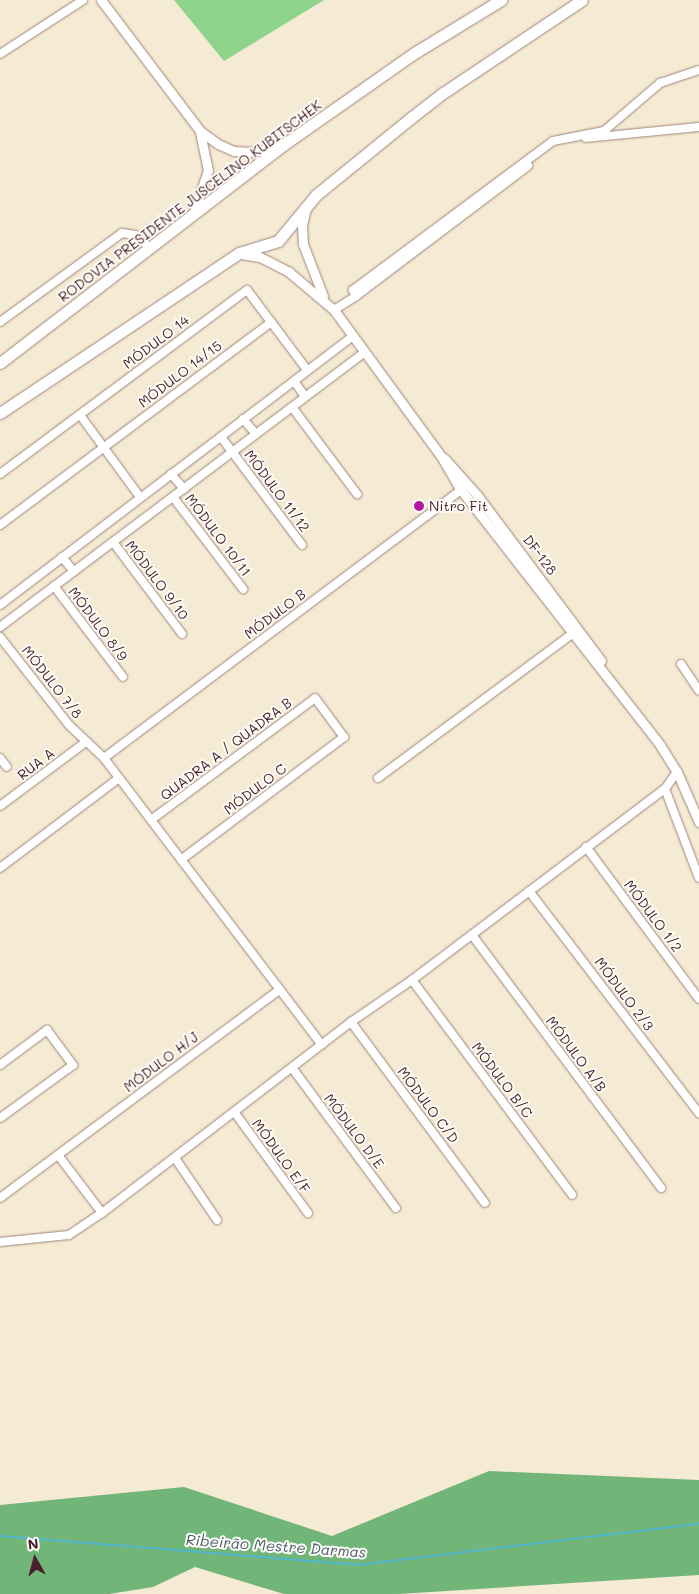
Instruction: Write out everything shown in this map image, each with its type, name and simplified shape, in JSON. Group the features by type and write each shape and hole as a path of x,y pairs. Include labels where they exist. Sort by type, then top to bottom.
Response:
{"highway":[{"name":"RODOVIA PRESIDENTE JUSCELINO KUBITSCHEK","path":"0,363 283,145 416,52 502,0"},
{"path":"0,413 239,254 278,241 293,227 306,206 443,93 582,0"}],"main road":[{"path":"100,0 200,132 218,144 234,151 267,150 283,145"},
{"path":"193,216 206,184 208,170 200,132"},
{"name":"DF-128","path":"306,206 302,225 303,244 324,298"},
{"name":"DF-128","path":"239,254 260,258 289,272 324,298 334,310 441,456 461,490 546,597 572,634 609,677 677,772 699,822"},
{"name":"DF-128","path":"441,456 458,471 494,517 605,666 609,677"},
{"path":"458,471 461,490 477,495"},
{"path":"484,517 494,517"},
{"path":"544,583 546,597"},
{"name":"DF-128","path":"688,795 699,807"}],"street":[{"path":"0,54 83,0"},
{"path":"356,296 354,290 552,141 604,131 660,83 699,70"},
{"path":"334,310 356,296 557,144 699,126"},
{"path":"0,322 122,234 135,235 150,248"},
{"name":"MÓDULO 14","path":"0,474 247,290 271,322"},
{"path":"271,322 308,370"},
{"name":"MÓDULO 14/15","path":"0,525 271,322"},
{"path":"0,605 353,336"},
{"path":"0,627 365,352"},
{"path":"294,381 305,397"},
{"path":"292,407 357,494"},
{"path":"80,415 140,497"},
{"path":"243,419 256,434"},
{"name":"MÓDULO 11/12","path":"221,436 302,544"},
{"path":"171,474 184,489"},
{"name":"MÓDULO B","path":"104,758 461,490"},
{"name":"MÓDULO 10/11","path":"173,497 243,589"},
{"name":"MÓDULO 9/10","path":"113,542 182,634"},
{"path":"62,557 74,572"},
{"name":"MÓDULO 8/9","path":"54,586 123,677"},
{"path":"378,778 572,634"},
{"name":"MÓDULO 7/8","path":"0,636 68,725 104,758 322,1045"},
{"path":"681,664 699,691"},
{"name":"MÓDULO C","path":"181,860 344,738 315,698"},
{"name":"QUADRA A / QUADRA B","path":"151,820 315,698"},
{"name":"RUA A","path":"0,806 86,742"},
{"path":"0,758 7,767"},
{"path":"0,1242 69,1235 102,1214 293,1069 351,1022 412,980 665,789 677,772"},
{"path":"0,868 119,778"},
{"path":"665,789 699,878"},
{"name":"MÓDULO 1/2","path":"586,847 699,999"},
{"name":"MÓDULO 2/3","path":"529,891 699,1113"},
{"name":"MÓDULO A/B","path":"472,935 661,1188"},
{"name":"MÓDULO B/C","path":"412,980 572,1195"},
{"name":"MÓDULO H/J","path":"0,1198 280,989"},
{"name":"MÓDULO C/D","path":"351,1022 485,1202"},
{"path":"0,1065 47,1030 73,1065 0,1118"},
{"name":"MÓDULO D/E","path":"293,1069 396,1208"},
{"name":"MÓDULO E/F","path":"235,1113 308,1213"},
{"path":"58,1155 102,1214"},
{"path":"175,1158 217,1220"}],"green space":[{"path":"174,0 324,0 224,61"},
{"path":"489,1471 699,1480 699,1575 399,1594 284,1594 195,1567 153,1587 109,1594 0,1594 0,1505 184,1487 332,1536"}],"waterway":[{"name":"Ribeirão Mestre Darmas","path":"0,1536 358,1565 699,1524"}],"place":[{"name":"Nitro Fit","path":"419,506"}]}
